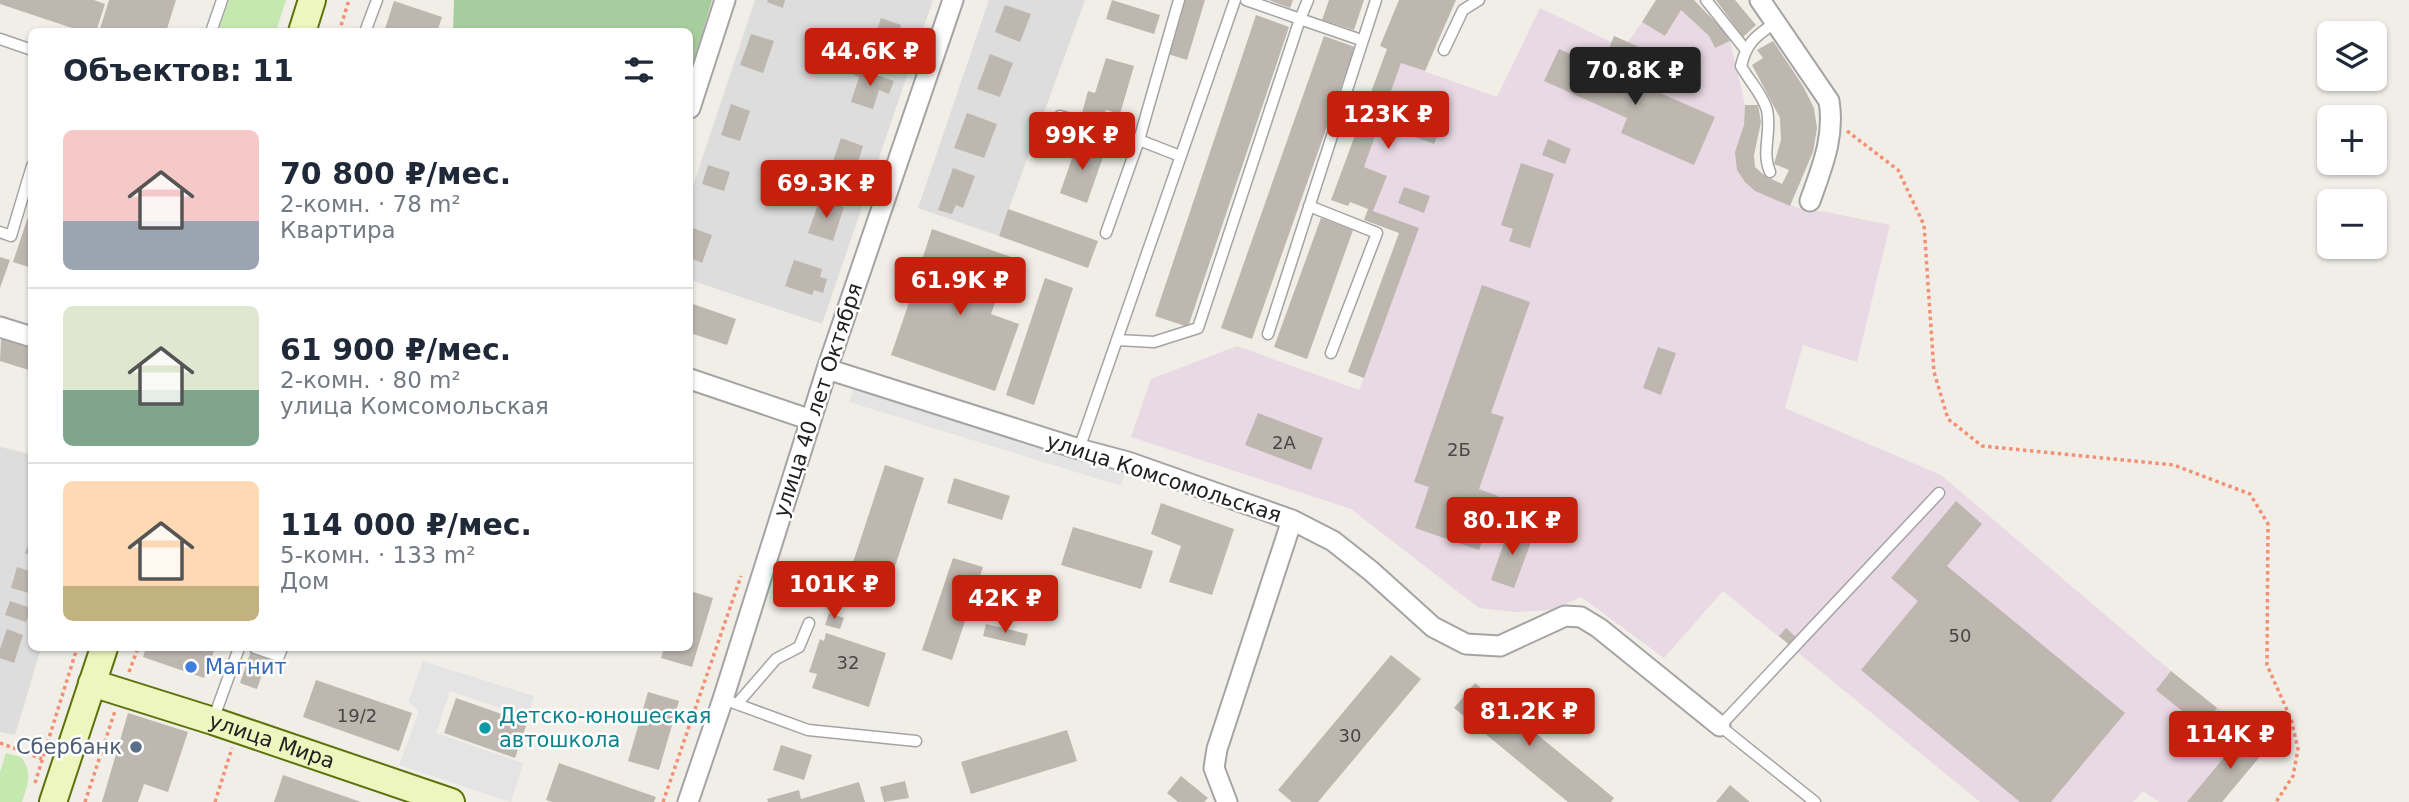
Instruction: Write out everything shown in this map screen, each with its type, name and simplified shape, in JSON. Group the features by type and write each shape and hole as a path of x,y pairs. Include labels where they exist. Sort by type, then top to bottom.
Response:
{"street":[{"path":"303,28 312,0"},
{"path":"693,99 725,0"},
{"name":"улица 40 лет Октября","path":"688,802 730,701 827,369 953,0"},
{"path":"1760,0 1829,101 1832,118 1827,155 1810,201"},
{"path":"0,327 28,336"},
{"name":"улица Комсомольская","path":"827,369 1079,449 1149,468 1292,520 1333,541 1433,627 1466,644 1500,646 1565,617 1581,617 1599,628 1720,726"},
{"path":"693,380 811,420"},
{"path":"1227,802 1214,768 1217,750 1292,520"},
{"path":"42,797 103,651"},
{"name":"улица Мира","path":"92,682 451,802"}],"lane":[{"path":"212,28 222,0"},
{"path":"366,28 377,0"},
{"path":"1106,233 1139,140 1179,0"},
{"path":"1079,449 1235,0"},
{"path":"1246,0 1362,40"},
{"path":"1118,340 1154,342 1199,328 1308,0"},
{"path":"1268,334 1376,0"},
{"path":"1444,50 1463,10 1479,0"},
{"path":"1706,0 1745,49"},
{"path":"1770,172 1765,160 1769,129 1766,108 1741,66 1745,49 1754,37 1777,22"},
{"path":"0,39 28,49"},
{"path":"1060,116 1139,140 1180,156"},
{"path":"0,232 11,236 28,179"},
{"path":"1309,206 1377,233 1331,353"},
{"path":"1815,802 1720,726 1940,493"},
{"path":"809,623 799,647 776,659 730,701 808,730 916,741"},
{"path":"213,721 238,651"},
{"path":"264,651 279,656 281,651"}],"path":[{"path":"340,28 349,0"},
{"path":"1832,118 1898,170 1924,225 1934,372 1948,419 1982,446 2174,465 2250,494 2268,524 2267,665 2291,719 2298,749 2292,776 2276,802"},
{"path":"663,802 743,570"},
{"path":"42,797 42,759 76,651"},
{"path":"129,672 137,651"},
{"path":"85,802 115,710"},
{"path":"215,802 238,729"},
{"path":"0,743 42,759"}],"shaded area":[{"path":"755,0 933,0 822,324 693,281 693,186"},
{"path":"989,0 1085,0 999,236 918,208"},
{"path":"1540,8 1611,42 1614,36 1628,42 1642,22 1665,36 1681,10 1709,36 1715,48 1730,41 1745,105 1744,125 1755,191 1804,210 1890,225 1857,362 1803,345 1785,408 1941,475 2171,671 2267,748 2222,802 2159,802 2143,791 2133,802 1980,802 1723,591 1664,658 1581,597 1551,610 1515,612 1479,608 1351,509 1131,437 1151,379 1237,346 1359,390 1419,228 1373,211 1387,176 1364,167 1401,63 1497,97"},
{"path":"857,379 1128,462 1121,486 849,402"},
{"path":"0,447 28,453 28,651 40,651 15,735 0,732"},
{"path":"423,661 534,696 528,717 450,691 436,733 523,763 511,802 399,765 419,711 408,702"}],"green space":[{"path":"229,0 286,0 277,28 219,28"},
{"path":"454,0 712,0 693,65 693,28 453,28"},
{"path":"6,753 21,757 27,768 27,784 22,802 0,802 0,772"}],"building":[{"path":"0,0 94,0 105,4 97,28 72,28 0,4"},
{"path":"109,0 176,0 167,28 100,28"},
{"path":"785,0 783,8 767,2"},
{"path":"1112,0 1160,15 1154,34 1106,19"},
{"path":"1184,0 1205,0 1187,60 1168,54"},
{"path":"1269,0 1293,0 1290,8"},
{"path":"1329,0 1364,0 1354,30 1322,20"},
{"path":"1399,0 1456,0 1425,71 1401,63 1364,167 1387,176 1373,211 1419,228 1364,378 1348,372 1399,233 1364,220 1368,209 1350,202 1348,206 1331,200 1387,49 1380,46"},
{"path":"1656,0 1694,0 1730,41 1715,48 1709,36 1681,10 1665,36 1642,22"},
{"path":"1716,0 1735,0 1756,25 1743,37"},
{"path":"394,1 442,17 438,28 385,28"},
{"path":"1005,5 1031,14 1020,42 995,32"},
{"path":"1256,15 1289,27 1188,327 1155,316"},
{"path":"881,18 901,25 898,36 909,40 903,58 871,48"},
{"path":"751,34 774,41 763,73 740,65"},
{"path":"1324,36 1355,47 1252,339 1221,328"},
{"path":"1614,36 1646,50 1639,67 1607,54"},
{"path":"1773,41 1803,86 1814,108 1817,128 1813,152 1790,206 1755,191 1745,182 1737,170 1735,152 1744,125 1745,105 1758,105 1761,122 1754,155 1755,167 1765,176 1782,184 1789,170 1774,164 1781,140 1780,118 1752,65 1763,58 1757,50"},
{"path":"1559,49 1715,117 1694,165 1621,133 1627,118 1544,81"},
{"path":"990,54 1013,63 1000,97 977,89"},
{"path":"1106,58 1134,66 1120,114 1106,110 1103,119 1082,113 1088,91 1095,93"},
{"path":"856,68 894,81 889,94 879,90 873,109 851,102 859,77 854,75"},
{"path":"731,104 750,111 740,141 721,135"},
{"path":"1423,111 1444,119 1434,144 1413,136"},
{"path":"967,113 997,124 984,158 954,148"},
{"path":"841,138 863,146 854,175 831,167"},
{"path":"1548,139 1571,149 1565,164 1542,155"},
{"path":"1078,141 1105,151 1087,203 1060,193"},
{"path":"1521,163 1554,174 1530,248 1509,241 1513,229 1501,225"},
{"path":"708,165 730,172 724,191 702,184"},
{"path":"953,168 975,176 963,208 956,205 952,214 938,210"},
{"path":"1404,187 1430,196 1424,213 1398,203"},
{"path":"820,199 844,207 833,241 808,233"},
{"path":"1008,209 1098,241 1088,268 999,236"},
{"path":"28,217 28,267 13,262"},
{"path":"1321,218 1353,230 1307,359 1274,347"},
{"path":"693,228 712,235 702,263 693,259"},
{"path":"932,229 1011,257 991,314 1019,324 995,391 891,355 914,288 960,304 969,276 922,260"},
{"path":"0,257 10,260 0,288"},
{"path":"794,260 822,269 820,277 827,279 823,293 814,290 812,295 785,286"},
{"path":"1045,278 1073,288 1034,405 1006,395"},
{"path":"1482,285 1530,302 1491,413 1504,417 1479,489 1498,496 1479,550 1415,528 1429,487 1414,482"},
{"path":"693,304 736,319 727,345 693,334"},
{"path":"1,339 28,348 28,370 0,361"},
{"path":"1658,347 1676,353 1661,395 1643,388"},
{"path":"1258,413 1323,438 1311,470 1245,445"},
{"path":"885,465 924,478 882,606 843,593"},
{"path":"954,478 1010,496 1002,520 947,503"},
{"path":"1956,501 1982,524 1947,566 2125,713 2051,802 2020,802 1861,670 1918,601 1891,578"},
{"path":"1161,503 1234,529 1212,595 1169,582 1181,546 1151,534"},
{"path":"1510,525 1534,534 1514,588 1491,580"},
{"path":"1073,527 1153,551 1141,589 1061,565"},
{"path":"953,558 983,567 952,660 922,650"},
{"path":"17,567 28,571 28,593 11,588"},
{"path":"693,592 713,598 692,667 661,658 663,651 693,651"},
{"path":"10,601 28,607 26,622 5,615"},
{"path":"829,613 844,618 840,629 825,625"},
{"path":"986,624 1028,634 1025,646 983,636"},
{"path":"1786,628 1797,638 1791,646 1779,636"},
{"path":"7,629 23,635 14,663 0,658 0,649"},
{"path":"826,633 886,653 869,707 812,688 817,674 809,672 820,639 824,641"},
{"name":"Магнит","path":"145,651 214,651 204,678 143,657"},
{"path":"251,651 268,657 257,689 240,683"},
{"path":"1391,655 1421,679 1318,802 1292,802 1278,790"},
{"path":"2171,671 2217,708 2202,727 2156,690"},
{"path":"316,680 412,713 399,751 303,717"},
{"path":"1475,683 1614,798 1611,802 1568,802 1454,708"},
{"path":"648,692 679,701 659,770 628,761"},
{"name":"Детско-юношеская автошкола","path":"456,698 527,723 515,758 444,733"},
{"path":"128,713 188,732 168,792 144,784 138,802 102,802"},
{"path":"1067,730 1077,761 971,794 961,762"},
{"path":"2246,731 2267,748 2222,802 2187,802"},
{"path":"781,745 812,755 804,780 773,770"},
{"path":"559,763 656,797 654,802 546,800"},
{"path":"283,775 361,802 274,802"},
{"path":"1181,776 1208,798 1204,802 1178,802 1167,793"},
{"path":"905,781 909,798 884,802 880,787"},
{"path":"859,782 865,802 768,802 767,799 799,790 801,799"},
{"path":"1730,785 1750,802 1716,802"}],"place":[{"name":"Магнит","path":"191,667"},
{"name":"Детско-юношеская автошкола","path":"485,728"},
{"name":"Сбербанк","path":"136,747"}]}
